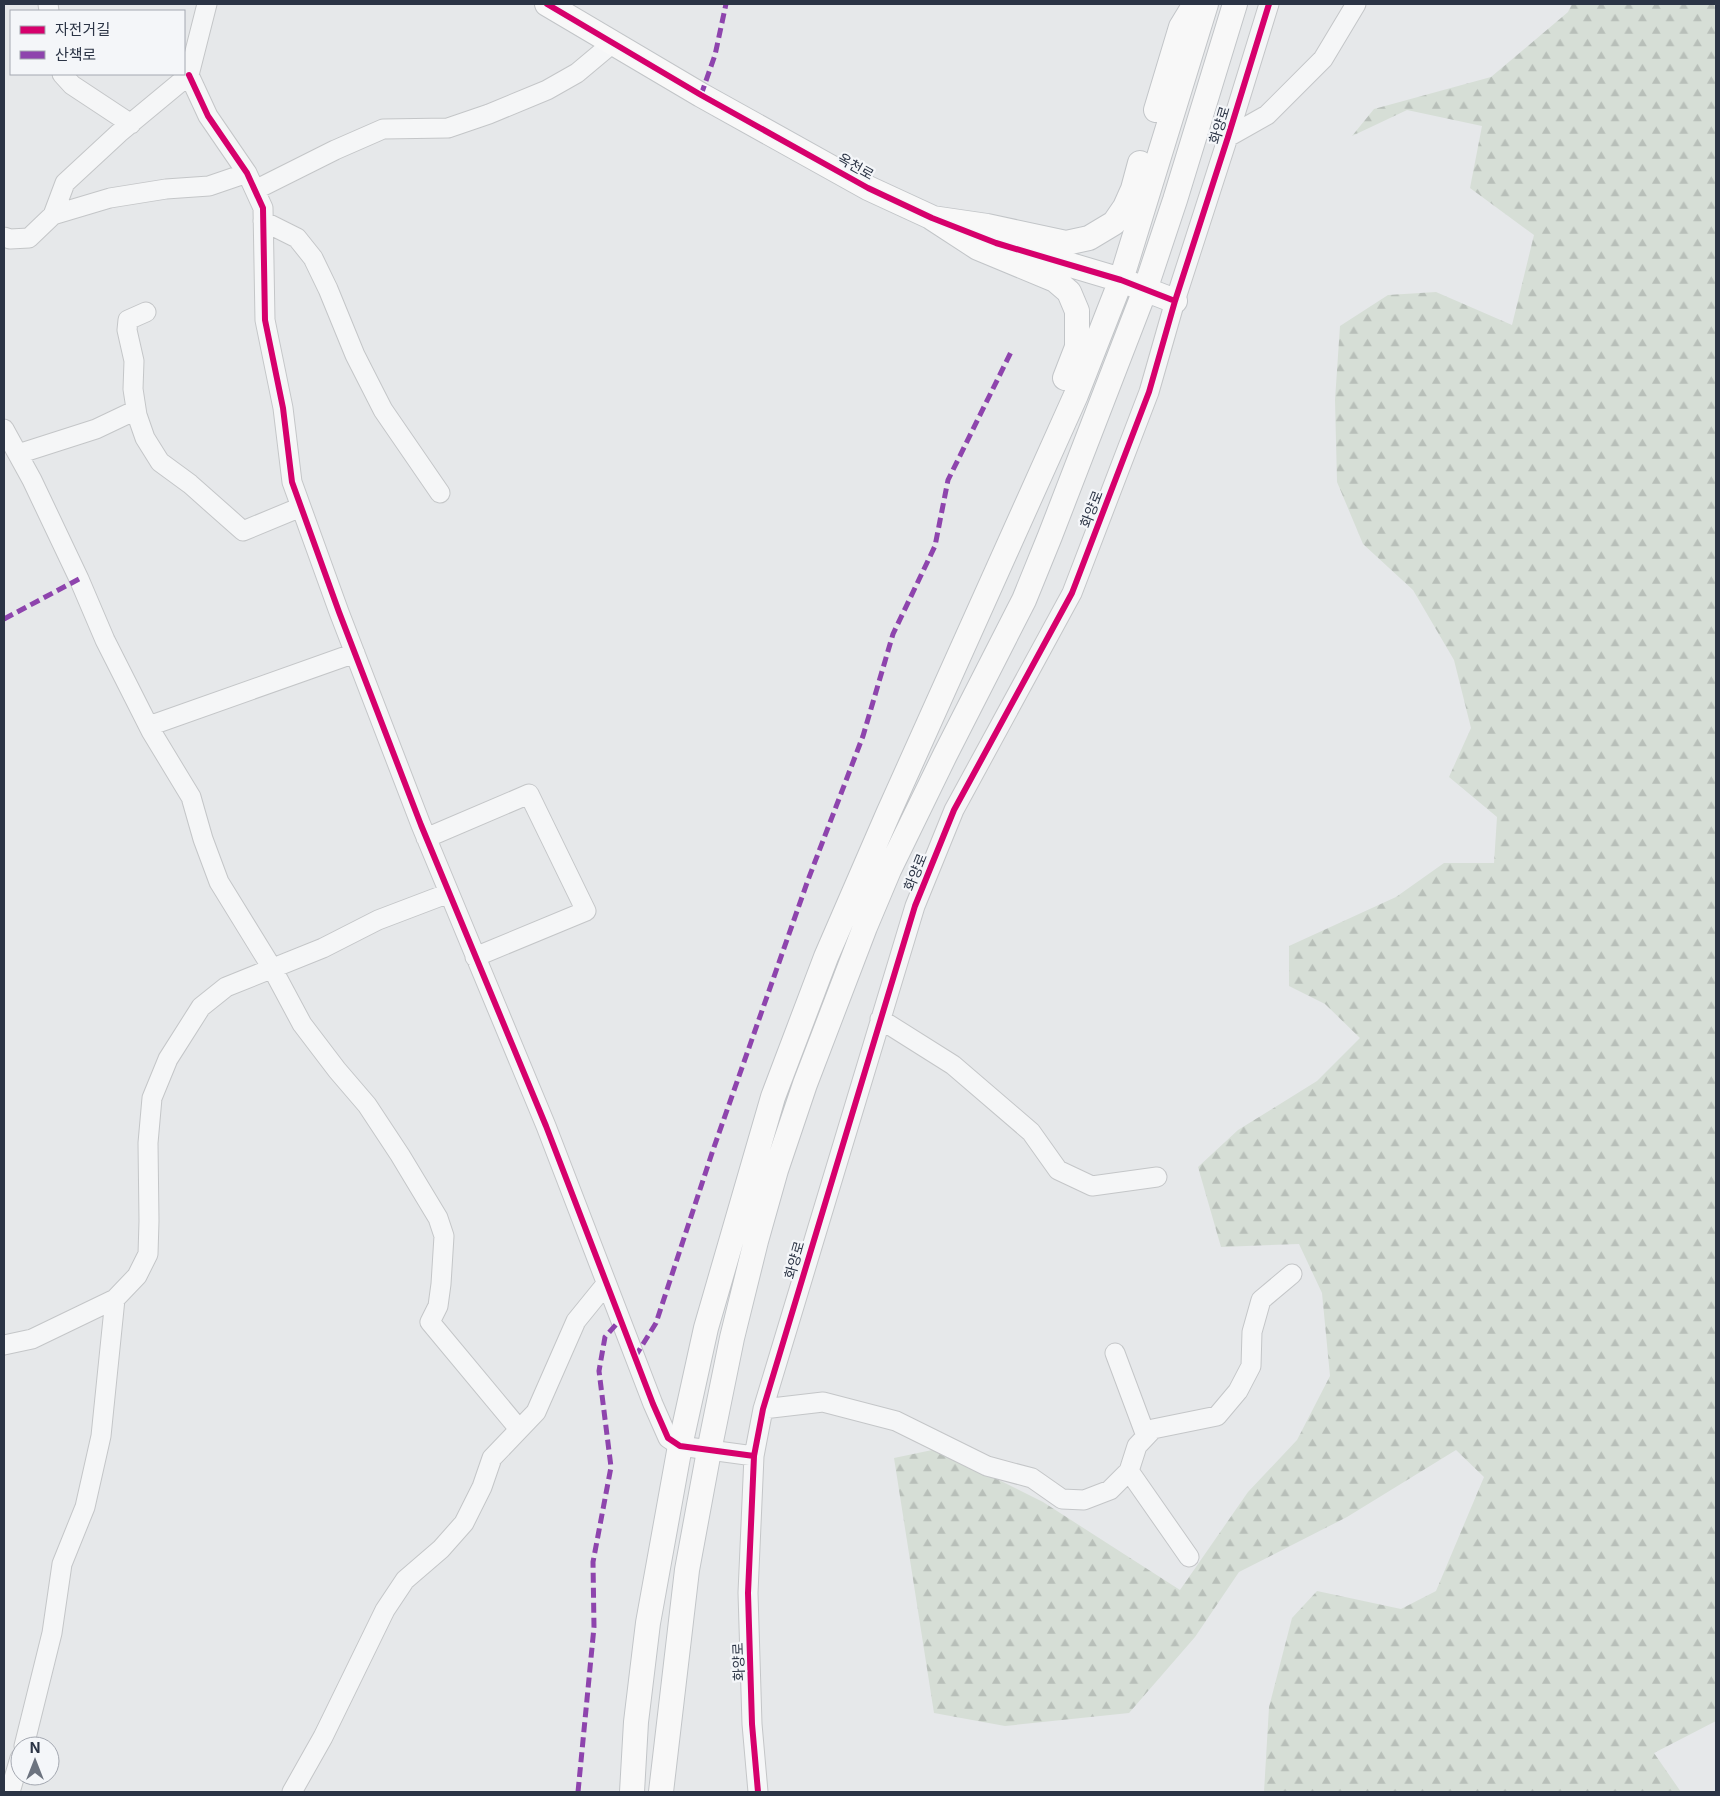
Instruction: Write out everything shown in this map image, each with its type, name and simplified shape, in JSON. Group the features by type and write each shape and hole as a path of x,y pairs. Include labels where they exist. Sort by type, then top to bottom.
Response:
{"main road":[{"name":"옥천로","path":"547,4 701,95 843,174 932,218 996,243 1121,280 1175,301"},
{"path":"932,218 987,226 1066,243 1089,238 1114,223 1133,188 1181,27 1195,4"},
{"path":"632,1792 636,1722 648,1623 680,1446 706,1328 777,1088 826,957 1076,395 1121,280 1206,4"},
{"name":"화양로","path":"660,1792 687,1570 709,1451 732,1338 776,1170 805,1084 864,928 890,870 1024,600 1145,290 1175,200 1235,4"},
{"path":"932,218 978,248 1055,280 1069,292 1077,311 1077,347 1012,510 1011,538"}],"street":[{"path":"4,237 10,239 30,238 53,215 65,183 189,75 207,4"},
{"name":"화양로","path":"758,1792 752,1724 748,1593 754,1456 763,1409 915,906 954,810 1072,593 1149,392 1175,301 1269,4"},
{"path":"1228,137 1267,116 1323,60 1356,4"},
{"path":"255,190 383,128 448,128 489,114 547,90 577,72 614,42"},
{"path":"63,75 72,85 131,124"},
{"path":"189,75 208,116 247,173 263,208 265,320 283,408 292,482 426,838 546,1126 650,1396 668,1438 680,1446 754,1456"},
{"path":"53,215 110,198 166,189 209,186 247,173"},
{"path":"263,221 297,238 313,258 328,289 355,356 383,410 440,493"},
{"path":"146,312 128,320 127,330 134,361 133,389 136,410 145,438 160,462 190,484 244,531 302,507"},
{"path":"18,454 96,429 136,410"},
{"path":"4,429 32,480 80,579 105,640 149,726 191,797 203,840 219,882 272,968 302,1024 367,1105 438,1218 444,1236 441,1284 438,1306 430,1322 519,1429"},
{"path":"149,726 355,653"},
{"path":"426,838 529,794 586,911 476,957"},
{"path":"4,1345 32,1339 115,1299 137,1276 148,1254 148,1143 152,1098 168,1059 201,1007 226,987 322,948 378,920 449,893"},
{"path":"880,1019 953,1065 1031,1132 1058,1170 1092,1186 1157,1177"},
{"path":"763,1409 824,1402 896,1421 987,1466 1032,1478 1062,1500 1084,1500 1110,1490 1129,1472 1137,1446 1153,1429 1217,1416 1238,1391 1251,1366 1252,1332 1261,1300 1292,1274"},
{"path":"292,1792 323,1737 385,1610 405,1580 441,1549 464,1523 482,1487 492,1458 536,1412 576,1321 606,1284"},
{"path":"26,1736 52,1633 62,1564 85,1507 100,1436 115,1299"},
{"path":"1114,1353 1146,1436"},
{"path":"1129,1472 1190,1557"}],"green space":[{"path":"1572,4 1716,4 1716,1721 1654,1753 1681,1792 1264,1792 1269,1707 1292,1618 1317,1591 1401,1609 1436,1591 1484,1477 1456,1450 1347,1517 1239,1572 1195,1637 1129,1713 1005,1726 934,1713 894,1458 937,1449 1043,1502 1180,1590 1248,1492 1297,1440 1330,1376 1322,1293 1299,1244 1221,1247 1198,1167 1238,1130 1317,1081 1360,1038 1325,1004 1289,986 1289,946 1396,897 1444,863 1494,863 1497,817 1449,777 1471,728 1454,660 1413,590 1363,544 1337,482 1335,400 1340,326 1388,295 1436,292 1512,325 1534,235 1470,188 1482,126 1407,110 1352,136 1374,109 1491,77 1568,12"}],"marked path":[{"path":"701,95 715,55 726,4"},
{"path":"635,1357 656,1323 713,1150 808,880 863,736 893,634 935,546 948,480 1012,350"},
{"path":"4,619 79,579"},
{"path":"578,1792 594,1627 593,1562 611,1467 599,1371 605,1337 620,1320"}],"cycle path":[{"path":"547,4 701,95 868,188 932,218 996,243 1121,280 1175,301"},
{"path":"758,1792 752,1724 748,1593 754,1456 763,1409 915,906 954,810 1072,593 1149,392 1175,301 1269,4"},
{"path":"189,75 208,116 247,173 263,208 265,320 283,408 292,482 339,612 421,825 546,1126 653,1404 668,1438 680,1446 754,1456"}]}
